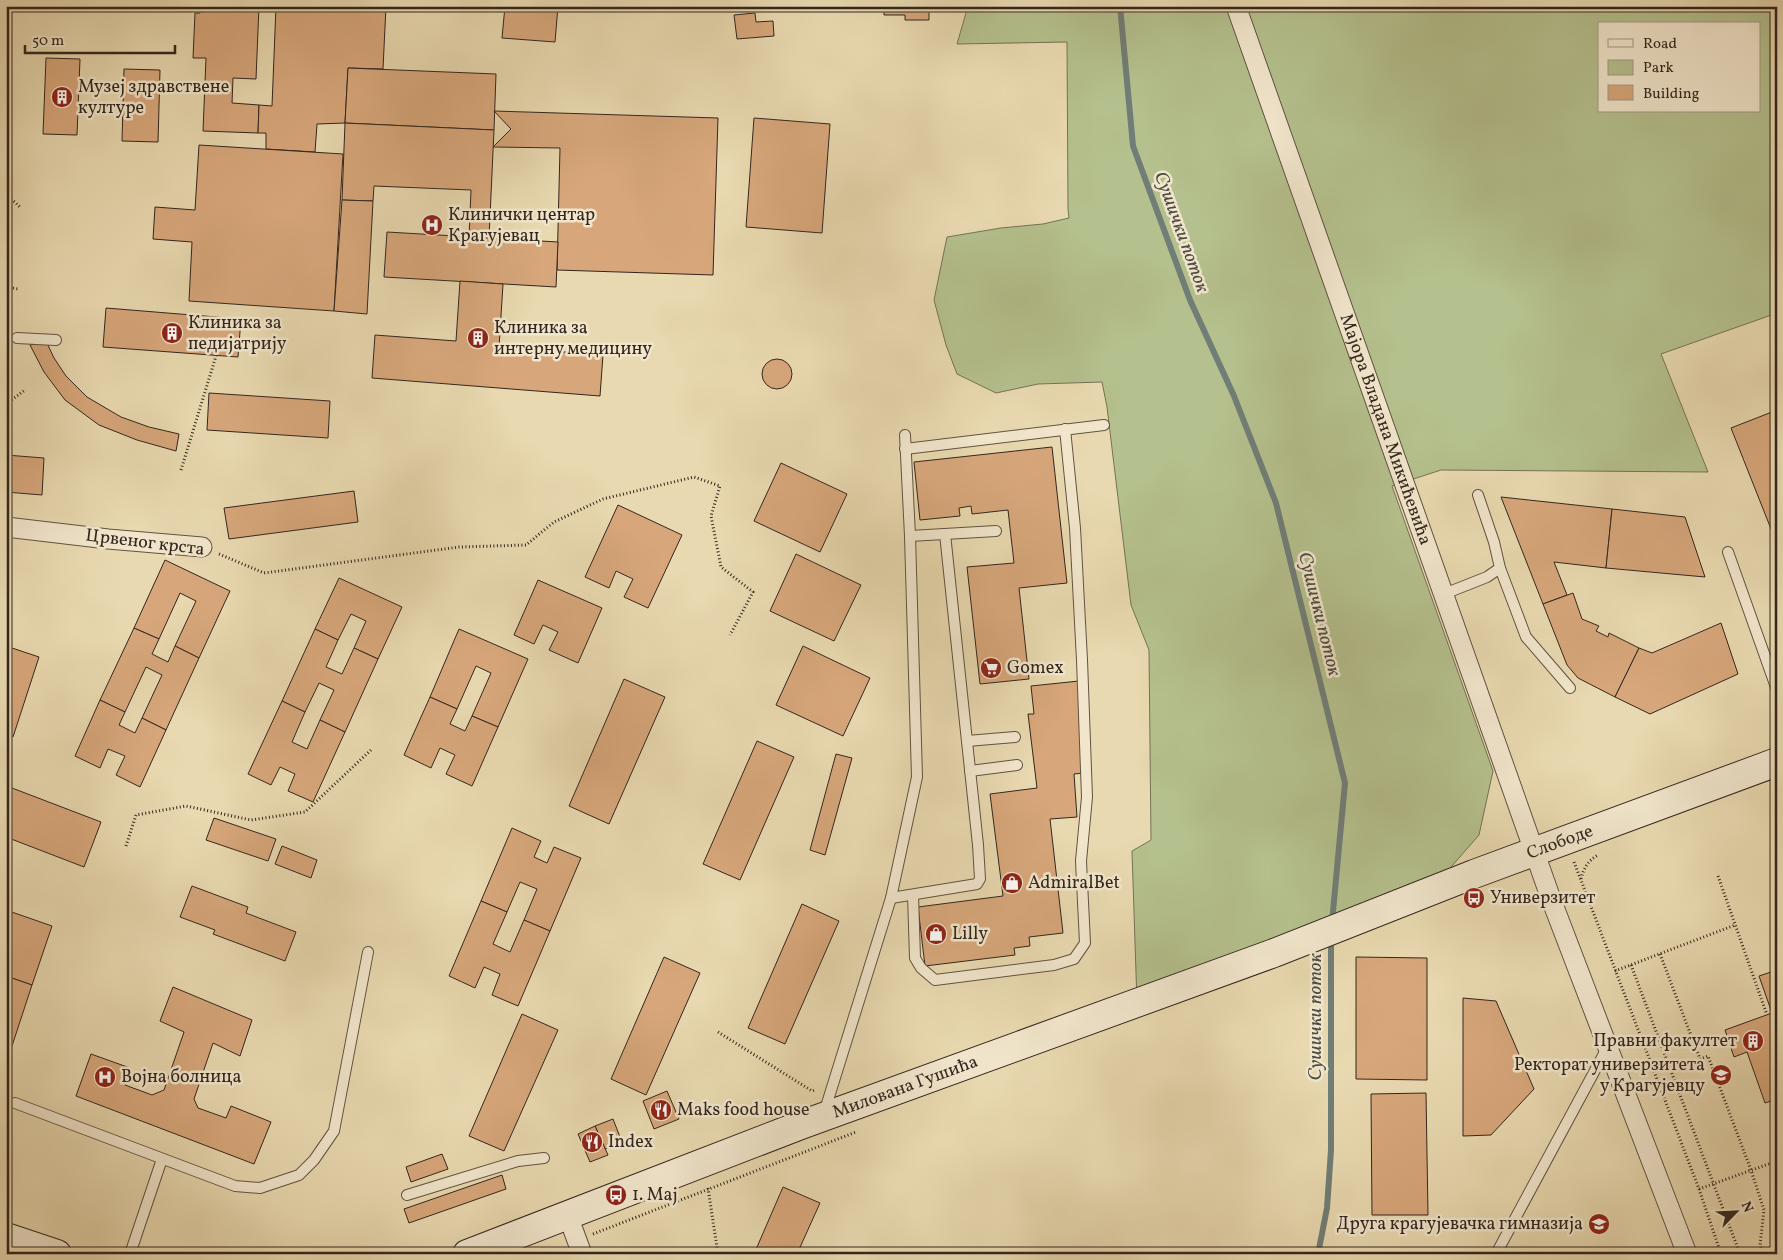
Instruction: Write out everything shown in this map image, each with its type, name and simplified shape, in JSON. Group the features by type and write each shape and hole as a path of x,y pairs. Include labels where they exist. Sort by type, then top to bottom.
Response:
{"street":[{"name":"Мајора Владана Микићевића","path":"1236,6 1535,852 1687,1254"},
{"name":"Црвеног крста","path":"6,527 108,539 202,547"},
{"name":"Слободе","path":"1344,926 1474,874 1777,762"},
{"name":"Милована Гушића","path":"467,1254 823,1116 1344,926"},
{"path":"568,1216 582,1254"},
{"path":"6,1237 57,1254"}],"lane":[{"path":"17,338 56,340"},
{"path":"905,449 1104,425"},
{"path":"913,895 915,958 921,968 935,980 1054,965 1074,959 1085,943 1081,861 1087,797 1082,660 1075,528 1065,429"},
{"path":"823,1116 890,898 917,777 905,434"},
{"path":"1478,495 1494,542 1500,568 1526,637 1570,688"},
{"path":"910,536 996,530"},
{"path":"890,898 978,884 980,872 946,534"},
{"path":"1728,552 1777,690"},
{"path":"1444,594 1486,577 1500,568"},
{"path":"967,742 1015,737"},
{"path":"970,771 1018,765"},
{"path":"15,1103 235,1186 260,1188 298,1175 314,1160 334,1131 368,952"},
{"path":"1496,1254 1608,1047"},
{"path":"407,1195 518,1161 544,1158"},
{"path":"130,1254 162,1159"}],"path":[{"path":"6,194 21,208"},
{"path":"6,287 18,290"},
{"path":"181,470 216,356"},
{"path":"6,404 25,390"},
{"name":"Црвеног крста","path":"202,547 264,573 459,547 526,544 554,522 602,499 694,477 720,486 711,516 721,567 753,592 730,636"},
{"path":"126,846 136,815 186,806 250,820 305,812 372,749"},
{"path":"1566,840 1722,1254"},
{"path":"1718,876 1767,1015"},
{"path":"1615,971 1736,926"},
{"path":"1660,954 1700,1059 1708,1056 1751,1170 1764,1210 1760,1245 1763,1254"},
{"path":"1631,965 1740,1254"},
{"path":"718,1032 812,1091 832,1088"},
{"path":"1699,1189 1777,1161"},
{"path":"704,1162 718,1254"}],"green space":[{"path":"968,6 1777,6 1777,313 1661,354 1708,472 1441,470 1392,486 1493,771 1479,835 1445,874 1137,1003 1132,851 1151,840 1149,650 1131,605 1107,407 1102,382 1038,384 996,393 957,374 946,345 934,300 947,237 1001,228 1043,224 1069,218 1067,42 957,44"}],"building":[{"path":"6,6 11,6 11,25 6,25"},
{"path":"201,6 259,6 256,79 233,78 232,103 259,105 258,133 203,131 206,58 193,58 195,13 200,13"},
{"path":"276,6 386,6 383,69 348,68 345,123 317,124 315,152 266,149 266,133 258,133 259,105 272,106"},
{"path":"505,6 558,6 555,42 502,38"},
{"path":"884,6 929,6 929,20 905,20 905,15 884,15"},
{"path":"755,13 756,22 773,21 774,36 737,39 734,15"},
{"name":"Музеј здравствене културе","path":"46,58 80,59 77,135 43,134"},
{"path":"348,68 496,74 494,130 345,123"},
{"path":"124,69 160,70 158,142 122,141"},
{"path":"494,111 718,118 713,275 557,270 560,148 493,147 511,129"},
{"path":"754,118 830,124 822,233 746,227"},
{"path":"345,123 494,130 489,238 469,237 471,190 374,186 373,201 342,200"},
{"path":"199,145 343,154 334,311 189,301 192,242 153,239 155,207 195,210"},
{"path":"342,200 373,201 367,314 334,311"},
{"path":"387,232 558,242 556,287 384,277"},
{"name":"Клиника за интерну медицину","path":"460,281 503,284 499,347 603,355 600,396 372,378 375,335 456,341"},
{"name":"Клиника за педијатрију","path":"106,308 241,319 238,357 103,347"},
{"path":"46,341 66,376 87,397 121,417 149,427 179,434 176,451 137,440 99,425 65,400 44,372 30,345"},
{"path":"777,359 788,363 792,374 788,385 777,389 766,385 762,374 766,363"},
{"path":"209,393 330,401 328,438 207,430"},
{"path":"1777,410 1777,457 1775,458 1777,462 1777,532 1773,534 1731,428"},
{"path":"1052,447 1067,583 1019,588 1029,679 980,684 967,567 1014,563 1008,510 972,514 971,506 959,508 960,516 920,520 914,462"},
{"path":"6,455 44,458 42,495 6,492"},
{"path":"781,463 847,494 820,552 754,521"},
{"path":"354,491 358,522 229,539 224,508"},
{"path":"1501,497 1612,509 1606,568 1554,562 1567,595 1543,604"},
{"path":"618,505 682,535 648,608 624,597 633,579 616,571 609,588 585,577"},
{"path":"1612,509 1685,517 1705,577 1606,568"},
{"path":"796,554 861,585 834,641 770,611"},
{"path":"165,560 230,591 199,658 175,646 196,601 180,593 159,639 134,628"},
{"path":"339,578 402,607 378,659 354,648 366,621 351,614 338,640 315,629"},
{"path":"538,580 602,608 578,663 549,650 558,632 543,625 534,644 514,635"},
{"path":"1573,593 1582,619 1599,626 1596,631 1608,637 1609,633 1639,648 1615,697 1578,678 1567,665 1543,604"},
{"path":"1721,623 1738,674 1650,714 1615,697 1639,648 1652,653"},
{"path":"134,628 159,639 152,654 168,662 175,646 199,658 166,730 142,718 162,675 146,667 125,712 100,700"},
{"path":"315,629 338,640 326,667 342,674 354,648 378,659 345,732 320,720 334,690 319,683 305,712 282,701"},
{"path":"459,629 528,659 498,727 472,716 491,673 476,666 457,709 430,697"},
{"path":"6,646 39,657 13,737 6,735"},
{"path":"803,646 870,678 843,736 776,705"},
{"path":"624,679 665,697 609,824 569,806"},
{"path":"1079,681 1083,773 1074,774 1077,817 1050,819 1063,933 1029,937 1030,946 1014,948 1015,955 925,966 918,907 1003,896 990,794 1037,788 1028,714 1034,714 1031,686"},
{"path":"430,697 457,709 450,724 465,731 472,716 498,727 472,786 446,774 455,755 440,748 431,768 404,755"},
{"path":"100,700 125,712 119,725 135,733 142,718 166,730 140,787 116,775 125,756 108,749 100,768 75,756"},
{"path":"282,701 305,712 292,742 307,749 320,720 345,732 313,802 288,791 295,774 280,767 271,785 248,774"},
{"path":"757,741 794,757 740,880 703,864"},
{"path":"836,754 852,758 825,855 810,850"},
{"path":"12,788 101,822 84,867 6,837 6,803"},
{"path":"214,818 276,839 268,861 206,840"},
{"path":"512,828 541,841 534,857 547,863 554,847 581,858 550,931 524,920 537,889 520,882 507,912 481,901"},
{"path":"282,846 317,860 311,878 275,864"},
{"path":"192,886 248,907 246,913 296,932 285,961 213,934 215,930 180,917"},
{"path":"481,901 507,912 493,944 510,952 524,920 550,931 518,1006 492,995 500,974 484,967 475,988 449,976"},
{"path":"802,904 839,921 785,1044 748,1028"},
{"path":"6,910 52,926 32,985 6,976"},
{"path":"664,957 700,973 646,1095 611,1079"},
{"path":"1356,957 1427,958 1427,1080 1356,1079"},
{"name":"Правни факултет","path":"1777,970 1777,1099 1765,1103 1747,1052 1734,1057 1725,1030 1772,1013 1759,976"},
{"path":"6,976 32,985 11,1049 6,1047"},
{"name":"Војна болница","path":"173,987 252,1020 240,1056 213,1043 194,1099 198,1108 226,1118 231,1106 271,1122 254,1164 76,1096 91,1054 130,1068 125,1085 152,1095 164,1090 184,1032 160,1021"},
{"path":"1463,998 1496,1001 1534,1089 1491,1135 1463,1136"},
{"path":"522,1014 558,1030 504,1151 469,1136"},
{"name":"Maks food house","path":"667,1091 679,1119 654,1129 643,1101"},
{"path":"1426,1093 1428,1215 1372,1215 1371,1094"},
{"path":"613,1119 622,1142 605,1149 595,1126"},
{"name":"Index","path":"595,1126 608,1155 590,1162 578,1134"},
{"path":"442,1154 448,1169 411,1182 406,1167"},
{"path":"502,1175 506,1189 409,1223 404,1209"},
{"path":"783,1187 820,1203 797,1254 754,1254"}],"waterway":[{"name":"Сушички поток","path":"1120,6 1133,146 1190,300 1234,396 1276,503 1345,783 1332,922"},
{"name":"Сушички поток","path":"1318,1254 1327,1208 1331,1150 1331,937"}],"place":[{"name":"Музеј здравствене културе","path":"62,97"},
{"name":"Клинички центар Крагујевац","path":"432,225"},
{"name":"Клиника за педијатрију","path":"172,333"},
{"name":"Клиника за интерну медицину","path":"478,338"},
{"name":"Gomex","path":"991,668"},
{"name":"AdmiralBet","path":"1012,883"},
{"name":"Универзитет","path":"1474,898"},
{"name":"Lilly","path":"936,934"},
{"name":"Правни факултет","path":"1753,1041"},
{"name":"Ректорат универзитета у Крагујевцу","path":"1721,1075"},
{"name":"Војна болница","path":"105,1077"},
{"name":"Maks food house","path":"661,1110"},
{"name":"Index","path":"592,1142"},
{"name":"1. Мај","path":"616,1195"},
{"name":"Друга крагујевачка гимназија","path":"1599,1224"}]}
